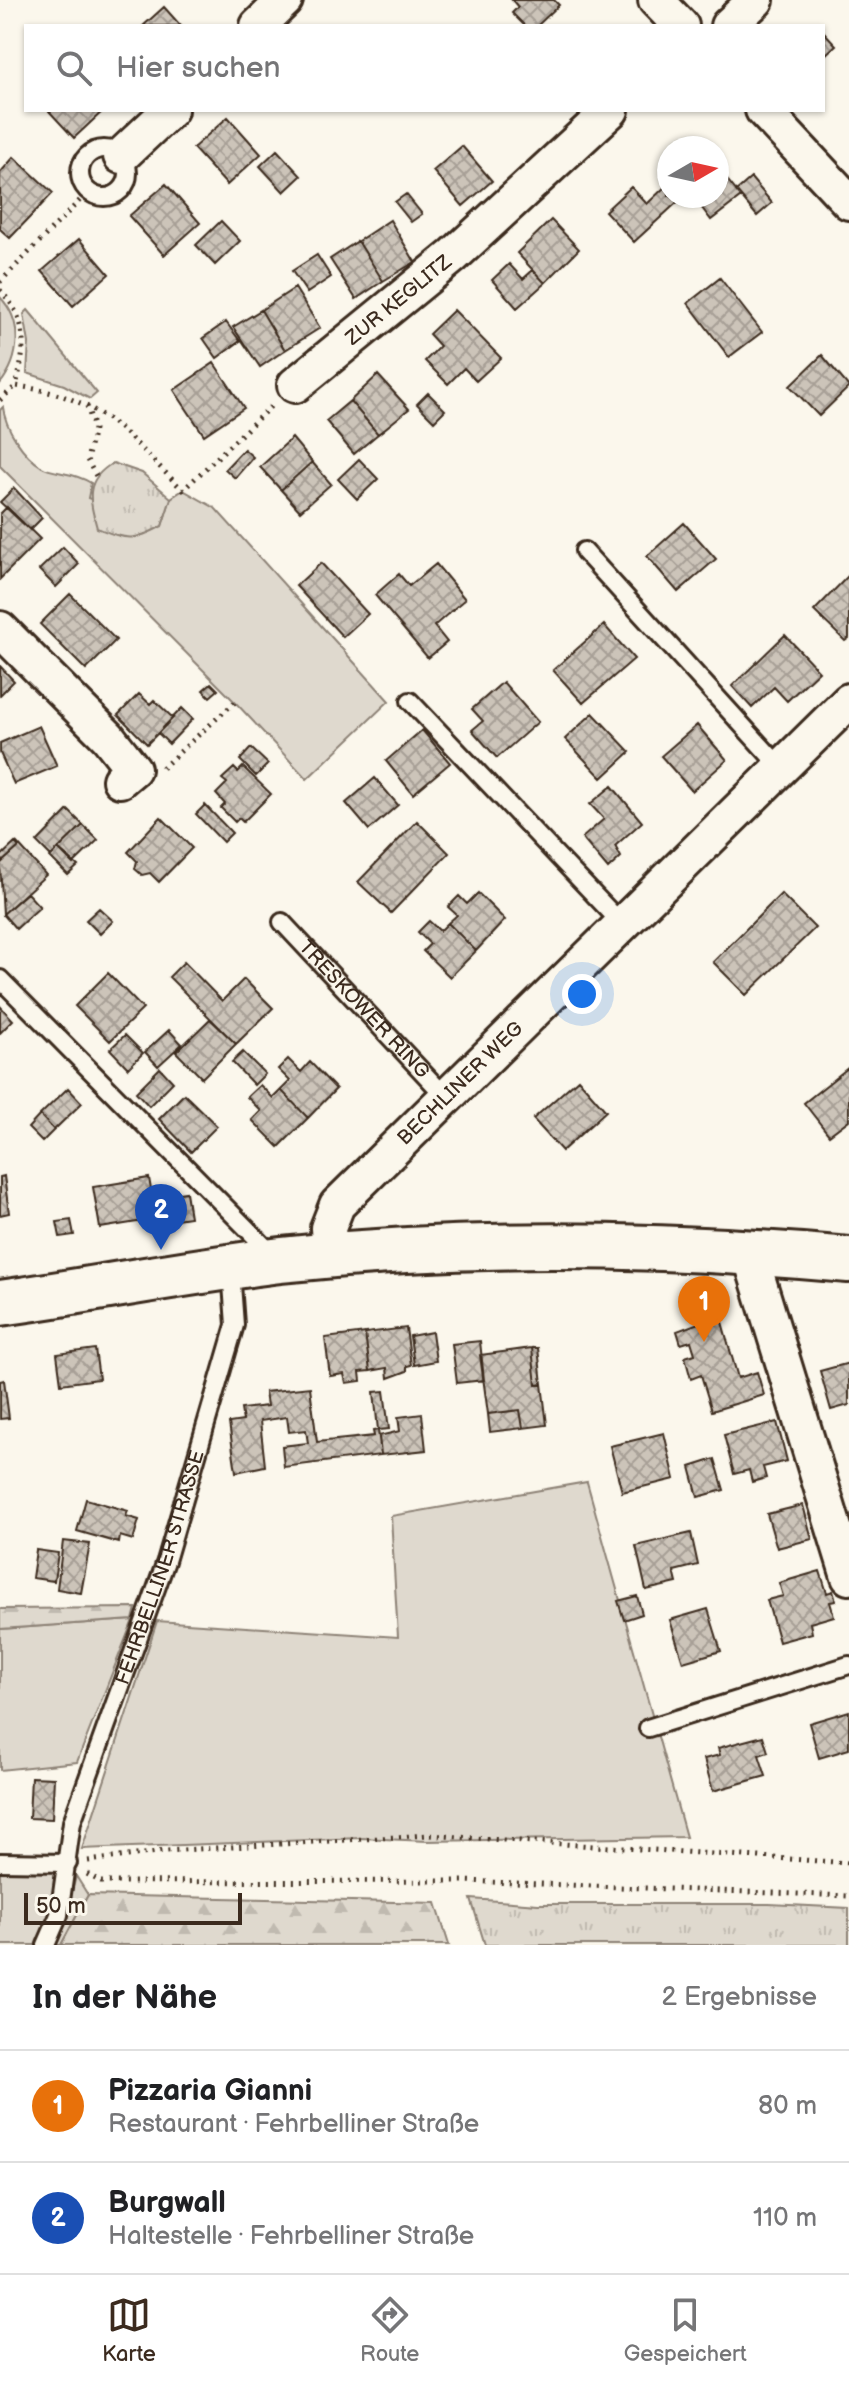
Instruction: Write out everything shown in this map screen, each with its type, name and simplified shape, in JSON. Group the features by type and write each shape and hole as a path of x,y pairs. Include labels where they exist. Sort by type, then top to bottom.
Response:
{"main road":[{"path":"0,1303 330,1256 531,1246 749,1251 849,1260"}],"street":[{"path":"260,24 285,0"},
{"path":"656,0 679,24"},
{"path":"730,24 756,0"},
{"path":"121,156 168,112"},
{"name":"ZUR KEGLITZ","path":"295,385 453,256 609,112"},
{"path":"765,112 849,202"},
{"path":"0,629 108,737 126,775"},
{"name":"BECHLINER WEG","path":"330,1256 328,1228 337,1205 849,701"},
{"path":"749,1251 849,1577"}],"lane":[{"path":"107,149 121,156 128,171 119,192 103,198 88,192 80,179 86,157 107,149"},
{"path":"584,551 782,769"},
{"path":"410,701 622,924"},
{"name":"TRESKOWER RING","path":"282,922 445,1096"},
{"path":"0,979 279,1261"},
{"name":"FEHRBELLINER STRASSE","path":"46,1945 59,1915 72,1822 166,1561 235,1325 231,1268"},
{"path":"648,1728 849,1665"},
{"path":"0,1862 68,1863"}],"path":[{"path":"0,282 88,192"},
{"path":"0,290 16,307 24,334 16,386 0,400"},
{"path":"16,386 58,391 107,416 183,490 295,385"},
{"path":"86,404 94,429 87,460 96,476"},
{"path":"126,775 154,776 235,702"},
{"path":"68,1863 166,1851 429,1835 849,1863"},
{"path":"68,1863 101,1882 464,1881 849,1896"}],"green space":[{"path":"0,297 13,318 16,340 12,363 0,384"},
{"path":"28,310 97,393 90,399 64,385 27,373 29,343 24,314"},
{"path":"3,407 11,432 28,456 46,469 77,476 91,483 88,498 162,526 171,498 183,490 215,508 389,701 307,779 235,702 0,466 0,410"},
{"path":"113,463 142,473 171,498 162,526 130,538 97,528 91,491 97,476"},
{"path":"587,1482 686,1837 427,1841 361,1838 82,1849 157,1621 398,1637 391,1516"},
{"path":"136,1608 133,1620 0,1629 0,1609"},
{"path":"133,1620 77,1762 0,1770 0,1629"},
{"path":"0,1870 59,1872 59,1892 54,1911 35,1945 0,1945"},
{"path":"76,1876 88,1895 61,1945 52,1945 64,1924"},
{"path":"88,1895 436,1903 449,1945 61,1945"},
{"path":"471,1899 538,1904 769,1904 849,1908 849,1945 485,1945"}],"building":[{"path":"512,0 554,0 559,5 539,24 523,24 512,13 518,7"},
{"path":"164,7 179,24 145,24"},
{"path":"825,33 836,45 825,55"},
{"path":"50,112 102,112 74,138"},
{"path":"228,117 261,154 227,185 193,148"},
{"path":"462,146 492,181 463,206 433,171"},
{"path":"277,150 301,176 284,192 260,166"},
{"path":"14,157 53,193 10,238 0,229 0,173"},
{"path":"751,178 772,203 757,216 736,191"},
{"path":"729,182 741,197 729,206"},
{"path":"166,184 200,223 164,255 129,216"},
{"path":"631,187 647,204 657,194 657,208 671,208 634,242 605,211"},
{"path":"406,194 422,214 411,222 395,202"},
{"path":"702,208 727,208 711,220"},
{"path":"390,220 415,262 383,281 358,241"},
{"path":"551,220 579,249 545,283 517,253"},
{"path":"221,221 240,241 215,265 196,245"},
{"path":"79,239 109,274 73,306 42,271"},
{"path":"358,241 383,281 356,299 330,259"},
{"path":"317,255 331,277 307,293 292,271"},
{"path":"509,264 523,279 533,270 545,283 517,308 492,280"},
{"path":"720,278 762,332 729,357 688,303"},
{"path":"295,288 320,328 285,350 261,310"},
{"path":"261,310 285,350 260,367 233,327"},
{"path":"454,310 501,358 476,381 464,368 448,384 425,361 440,346 429,334"},
{"path":"226,322 240,341 217,358 203,338"},
{"path":"822,355 849,387 819,416 790,386"},
{"path":"214,363 244,408 204,435 174,390"},
{"path":"378,375 409,409 378,434 350,401"},
{"path":"428,393 445,410 434,421 417,404"},
{"path":"350,401 378,434 354,454 326,421"},
{"path":"292,438 312,462 281,490 260,467"},
{"path":"244,449 253,457 235,478 225,469"},
{"path":"359,459 378,479 357,499 338,479"},
{"path":"312,462 331,484 300,511 281,490"},
{"path":"14,488 42,518 30,530 0,502"},
{"path":"7,507 40,539 0,579 0,514"},
{"path":"684,523 716,559 678,592 647,556"},
{"path":"63,547 79,564 56,587 39,570"},
{"path":"321,563 368,614 343,637 296,586"},
{"path":"436,564 465,599 434,626 447,642 428,658 375,595 399,574 409,586"},
{"path":"849,575 849,638 845,641 814,611"},
{"path":"70,594 116,640 86,670 40,624"},
{"path":"604,625 634,659 583,703 553,670"},
{"path":"785,635 819,671 787,701 774,687 752,708 732,686"},
{"path":"0,666 14,681 0,695"},
{"path":"503,682 538,722 497,758 472,730 483,721 472,709"},
{"path":"211,683 218,690 210,697 203,690"},
{"path":"139,694 150,704 154,700 173,718 147,744 118,715"},
{"path":"182,708 193,719 169,744 158,733"},
{"path":"593,713 630,752 602,778 565,739"},
{"path":"697,725 727,760 692,791 661,756"},
{"path":"39,726 57,766 14,784 0,753 0,743"},
{"path":"422,730 450,763 413,794 386,761"},
{"path":"251,748 268,764 256,776 240,760"},
{"path":"243,767 271,794 243,822 239,818 235,822 221,808 225,804 216,794 227,783 222,779 234,768 238,772"},
{"path":"375,778 398,805 369,830 346,803"},
{"path":"612,786 642,822 615,846 621,857 608,869 582,838 604,819 590,804"},
{"path":"205,805 232,833 223,842 196,814"},
{"path":"68,810 83,825 51,856 37,842"},
{"path":"161,817 192,848 159,882 150,873 142,875 135,869 137,861 128,852"},
{"path":"417,821 449,853 391,913 358,882"},
{"path":"83,825 98,840 73,864 58,849"},
{"path":"16,842 46,875 3,914 0,864 19,847"},
{"path":"15,843 19,847 0,864 0,857"},
{"path":"58,849 78,866 68,875 50,857"},
{"path":"27,893 40,907 16,929 3,914"},
{"path":"478,893 505,920 476,951 448,923 457,915 448,907 459,896 467,904"},
{"path":"781,894 815,928 746,995 713,962"},
{"path":"99,908 113,921 100,934 86,920"},
{"path":"429,921 440,931 448,923 476,951 450,977 423,951 430,944 418,932"},
{"path":"184,962 222,1001 244,979 273,1008 236,1044 169,977"},
{"path":"108,973 143,1009 110,1041 75,1006"},
{"path":"0,1006 13,1020 0,1033"},
{"path":"210,1019 236,1044 202,1078 176,1052"},
{"path":"169,1030 182,1044 158,1066 145,1052"},
{"path":"125,1035 143,1053 128,1068 110,1049"},
{"path":"243,1052 265,1074 254,1085 232,1062"},
{"path":"288,1059 301,1072 310,1062 336,1089 308,1118 281,1090 290,1081 278,1069"},
{"path":"849,1067 849,1120 829,1135 804,1103"},
{"path":"160,1068 173,1082 149,1106 136,1092"},
{"path":"578,1079 606,1111 562,1151 533,1119"},
{"path":"260,1085 273,1098 281,1090 308,1118 279,1147 252,1120 261,1111 247,1097"},
{"path":"68,1088 82,1103 54,1130 40,1115"},
{"path":"184,1094 217,1126 191,1152 159,1119"},
{"path":"40,1115 54,1130 42,1142 28,1128"},
{"path":"4,1176 9,1213 0,1215 0,1177"},
{"path":"149,1178 156,1219 100,1228 93,1187"},
{"path":"186,1192 190,1217 169,1220 165,1195"},
{"path":"71,1220 74,1235 60,1237 57,1222"},
{"path":"720,1315 738,1378 757,1372 764,1395 712,1411 701,1375 691,1379 685,1357 695,1354 691,1341 681,1344 677,1331"},
{"path":"406,1328 411,1365 407,1366 407,1371 388,1378 387,1368 370,1371 365,1333"},
{"path":"432,1332 436,1361 414,1365 410,1336"},
{"path":"365,1333 370,1371 360,1372 361,1381 346,1383 344,1374 330,1376 325,1338"},
{"path":"480,1341 484,1380 457,1383 452,1344"},
{"path":"532,1348 538,1348 542,1384 536,1385"},
{"path":"532,1348 536,1385 542,1384 547,1425 523,1428 520,1410 488,1414 480,1355"},
{"path":"95,1349 99,1379 61,1384 57,1354"},
{"path":"849,1363 849,1405 831,1410 820,1371"},
{"path":"4,1380 9,1418 0,1419 0,1381"},
{"path":"310,1387 317,1442 374,1436 373,1431 378,1430 381,1455 284,1467 282,1446 308,1443 306,1430 289,1432 287,1417 260,1421 265,1466 236,1472 229,1423 243,1421 241,1409 267,1406 265,1392"},
{"path":"384,1391 389,1429 378,1430 374,1392"},
{"path":"520,1410 523,1428 490,1432 488,1414"},
{"path":"422,1414 426,1450 381,1455 379,1436 400,1431 398,1417"},
{"path":"777,1422 787,1461 763,1467 766,1478 752,1482 749,1470 734,1474 724,1435"},
{"path":"664,1433 675,1479 622,1492 610,1446"},
{"path":"715,1459 724,1490 698,1497 690,1467"},
{"path":"86,1499 128,1511 126,1516 139,1520 133,1540 120,1536 119,1543 77,1531"},
{"path":"803,1505 812,1539 777,1548 767,1514"},
{"path":"691,1533 698,1565 674,1571 677,1583 646,1590 636,1546"},
{"path":"63,1541 90,1544 81,1593 57,1589"},
{"path":"36,1550 58,1553 54,1581 32,1578"},
{"path":"820,1571 827,1593 833,1591 836,1601 830,1602 834,1616 810,1623 812,1633 779,1642 767,1600 783,1596 779,1583"},
{"path":"637,1596 642,1614 624,1620 618,1601"},
{"path":"708,1609 721,1651 683,1662 670,1620"},
{"path":"849,1711 849,1749 819,1758 809,1723"},
{"path":"763,1736 768,1752 759,1755 766,1776 713,1791 704,1759 720,1755 718,1748"},
{"path":"31,1777 54,1778 52,1819 29,1818"}],"place":[{"name":"Burgwall","path":"161,1250"},
{"name":"Pizzaria Gianni","path":"704,1342"}]}
